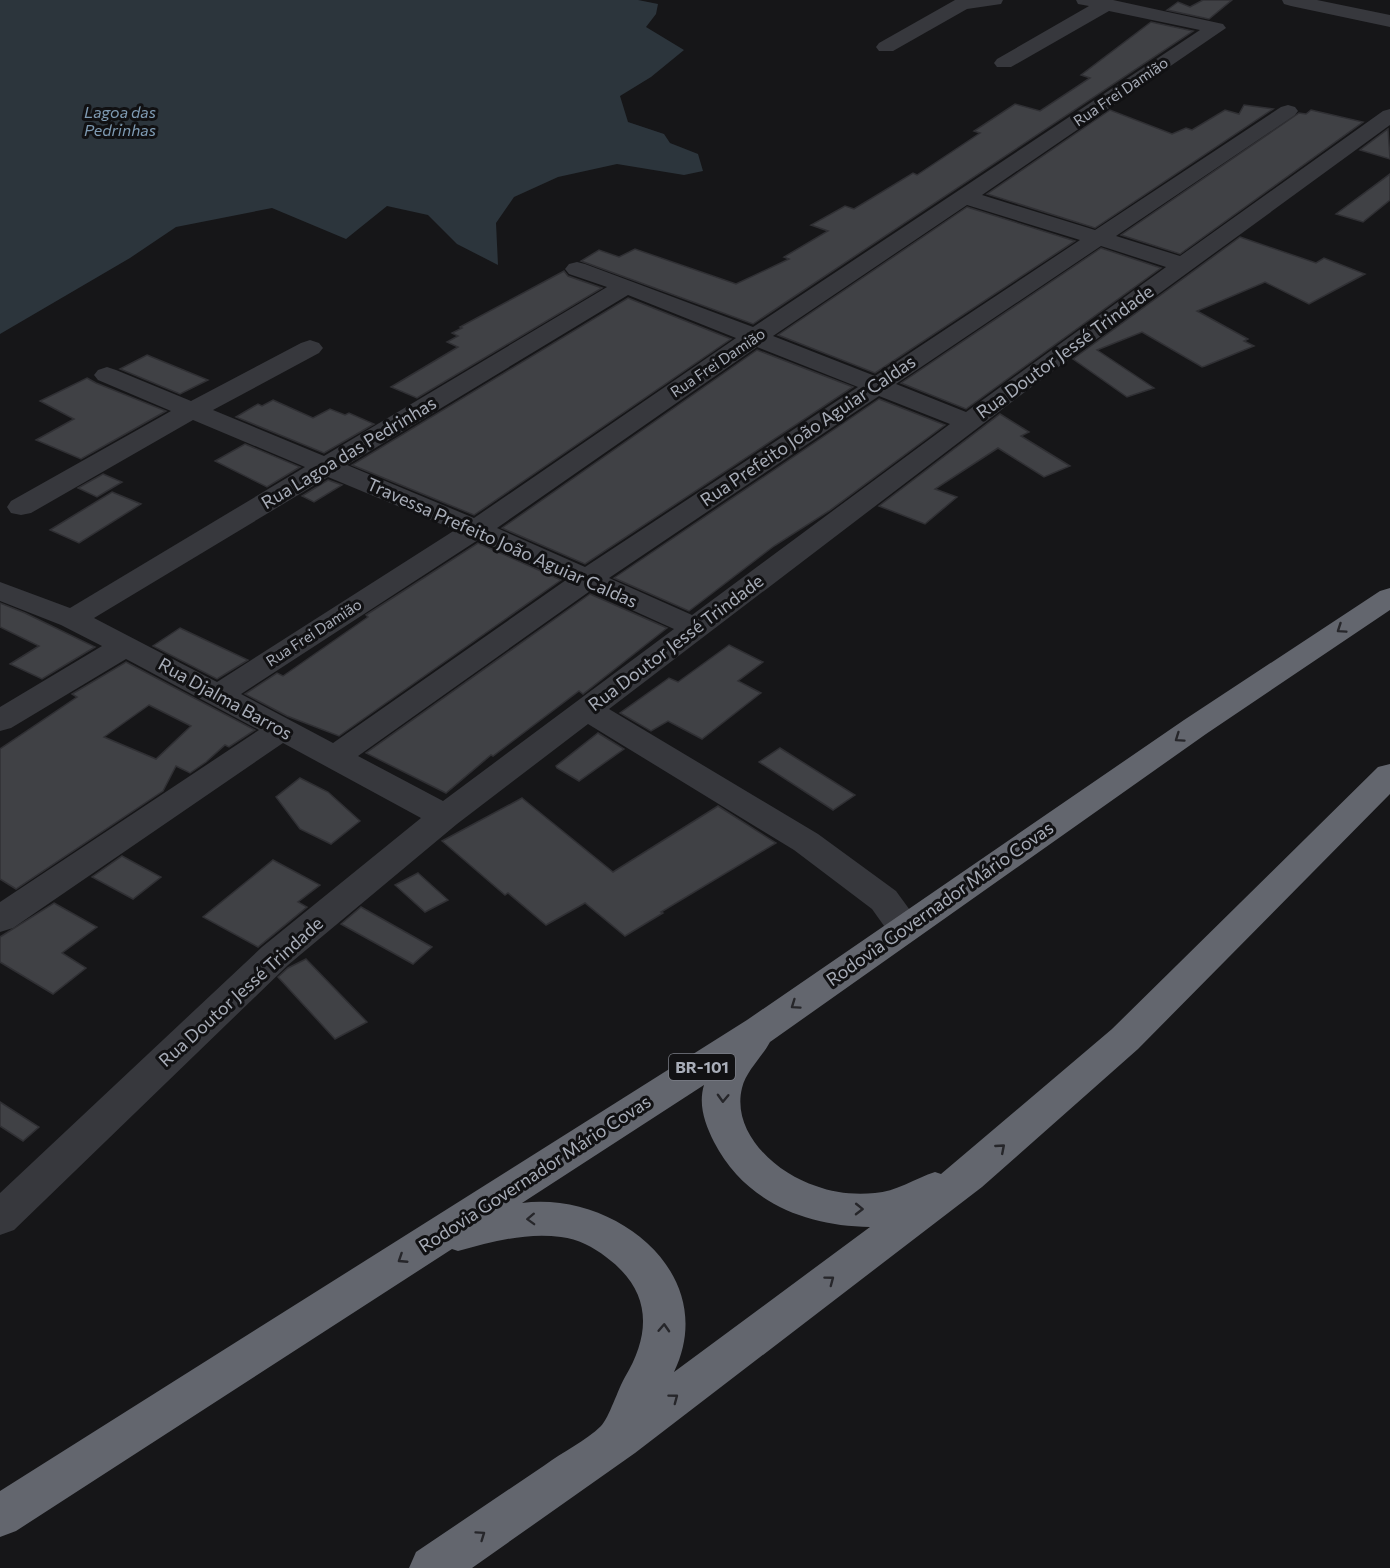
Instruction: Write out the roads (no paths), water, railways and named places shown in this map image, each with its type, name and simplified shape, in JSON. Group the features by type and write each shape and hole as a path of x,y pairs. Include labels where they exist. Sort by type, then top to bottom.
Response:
{"highway":[{"name":"Rodovia Governador Mário Covas","path":"0,1516 760,1030 1195,727 1390,597"},
{"path":"433,1568 619,1439 968,1176 1125,1039 1390,775"},
{"path":"760,1030 723,1084 722,1103 728,1131 743,1158 758,1173 778,1187 801,1198 826,1206 852,1210 878,1210 968,1176"},
{"path":"432,1240 518,1219 565,1220 588,1226 608,1236 627,1248 642,1263 654,1281 661,1299 665,1318 664,1338 660,1358 638,1395 619,1439"}],"street":[{"path":"886,47 962,4 994,0"},
{"path":"1085,0 1107,4"},
{"path":"1291,0 1390,21"},
{"path":"1004,63 1107,4"},
{"name":"Rua Frei Damião","path":"218,695 476,529 755,337 1216,28 1107,4"},
{"name":"Rua Prefeito João Aguiar Caldas","path":"333,758 586,580 1096,237 1288,111"},
{"name":"Rua Doutor Jessé Trindade","path":"0,1218 275,956 445,816 969,422 1390,115"},
{"path":"966,197 1185,265"},
{"path":"577,269 626,286 969,422"},
{"name":"Rua Lagoa das Pedrinhas","path":"72,620 626,286"},
{"path":"21,507 191,411 310,348"},
{"name":"Travessa Prefeito João Aguiar Caldas","path":"107,375 476,529 696,628"},
{"name":"Rua Djalma Barros","path":"0,591 72,620 125,646 445,816"},
{"path":"0,721 125,646"},
{"path":"588,710 806,842 884,900 904,928"},
{"path":"0,919 281,730"}],"water":[{"name":"Lagoa das Pedrinhas","path":"0,0 638,0 658,4 656,14 646,27 684,50 651,77 620,96 628,122 664,134 670,143 698,154 703,171 684,175 617,164 558,177 514,197 496,223 498,265 457,244 428,215 387,206 346,239 272,208 176,227 130,258 0,334"}]}
